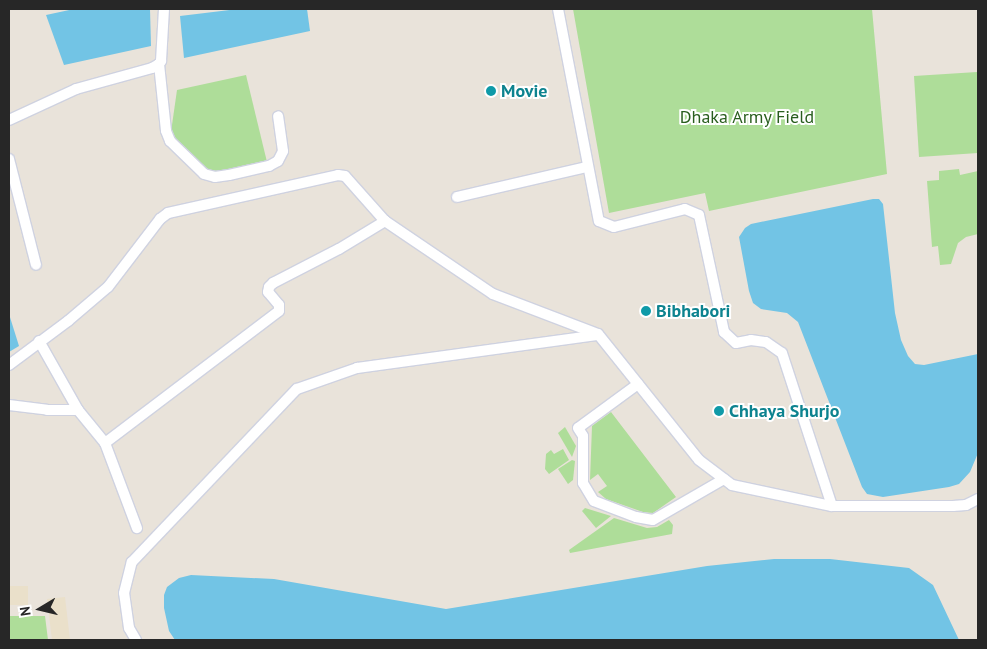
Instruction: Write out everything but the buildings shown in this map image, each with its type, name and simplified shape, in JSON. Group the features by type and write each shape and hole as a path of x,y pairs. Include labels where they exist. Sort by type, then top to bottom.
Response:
{"street":[{"path":"9,120 76,89 152,68 158,64 161,61 164,9"},
{"path":"558,9 587,167 599,221 614,227 685,209 699,215 724,332 736,343 751,340 766,342 782,353 832,506"},
{"path":"158,64 166,131 170,141 204,174 215,177 229,175 269,166 278,161 283,151 278,116"},
{"path":"9,159 36,264"},
{"path":"457,197 587,167"},
{"path":"9,365 68,321 108,287 160,219 168,212 338,175 345,176 385,221 493,294 598,334 699,460 732,484 832,506 953,506 977,501"},
{"path":"104,443 279,311 279,305 268,292 273,282 339,249 385,221"},
{"path":"136,640 129,628 124,593 132,562 297,390 357,368 598,334"},
{"path":"39,341 78,410 104,443 137,528"},
{"path":"638,384 578,428 584,436 583,482 594,501 636,517 653,520 724,479"},
{"path":"9,404 46,410 78,410"}],"shaded area":[{"path":"9,586 28,586 28,605 9,605"},
{"path":"65,597 70,640 52,640 47,599"}],"green space":[{"name":"Dhaka Army Field","path":"573,9 872,9 887,174 709,211 705,193 609,213"},
{"path":"977,72 978,153 919,157 914,76"},
{"path":"246,75 267,162 215,176 170,139 177,90"},
{"path":"959,169 960,175 978,171 978,234 966,237 958,243 951,264 940,265 938,246 932,247 927,181 939,180 939,171"},
{"path":"611,412 676,497 653,513 643,512 606,499 598,492 607,486 598,474 590,480 592,426"},
{"path":"565,427 576,446 572,457 558,433"},
{"path":"563,449 569,460 549,474 545,469 546,454 551,450 554,454"},
{"path":"572,460 575,461 573,480 568,484 558,469"},
{"path":"585,508 611,516 596,528 582,511"},
{"path":"614,518 647,528 657,527 669,520 673,525 672,534 570,553 569,550"},
{"path":"9,616 45,616 48,640 9,640"}],"water":[{"path":"74,9 150,9 151,46 64,65 46,15"},
{"path":"238,9 307,9 310,31 184,58 180,16"},
{"path":"879,199 883,204 895,313 901,340 908,356 915,364 924,365 978,354 978,453 970,472 959,484 949,487 883,497 867,494 862,487 798,322 787,313 761,309 753,303 739,237 745,228 751,224"},
{"path":"9,314 19,346 9,352"},
{"path":"774,559 830,559 909,568 933,585 959,640 175,640 169,631 164,608 164,595 167,587 179,578 191,575 274,579 446,609 707,566"}],"place":[{"name":"Movie","path":"491,91"},
{"name":"Bibhabori","path":"646,311"},
{"name":"Chhaya Shurjo","path":"719,411"}]}
